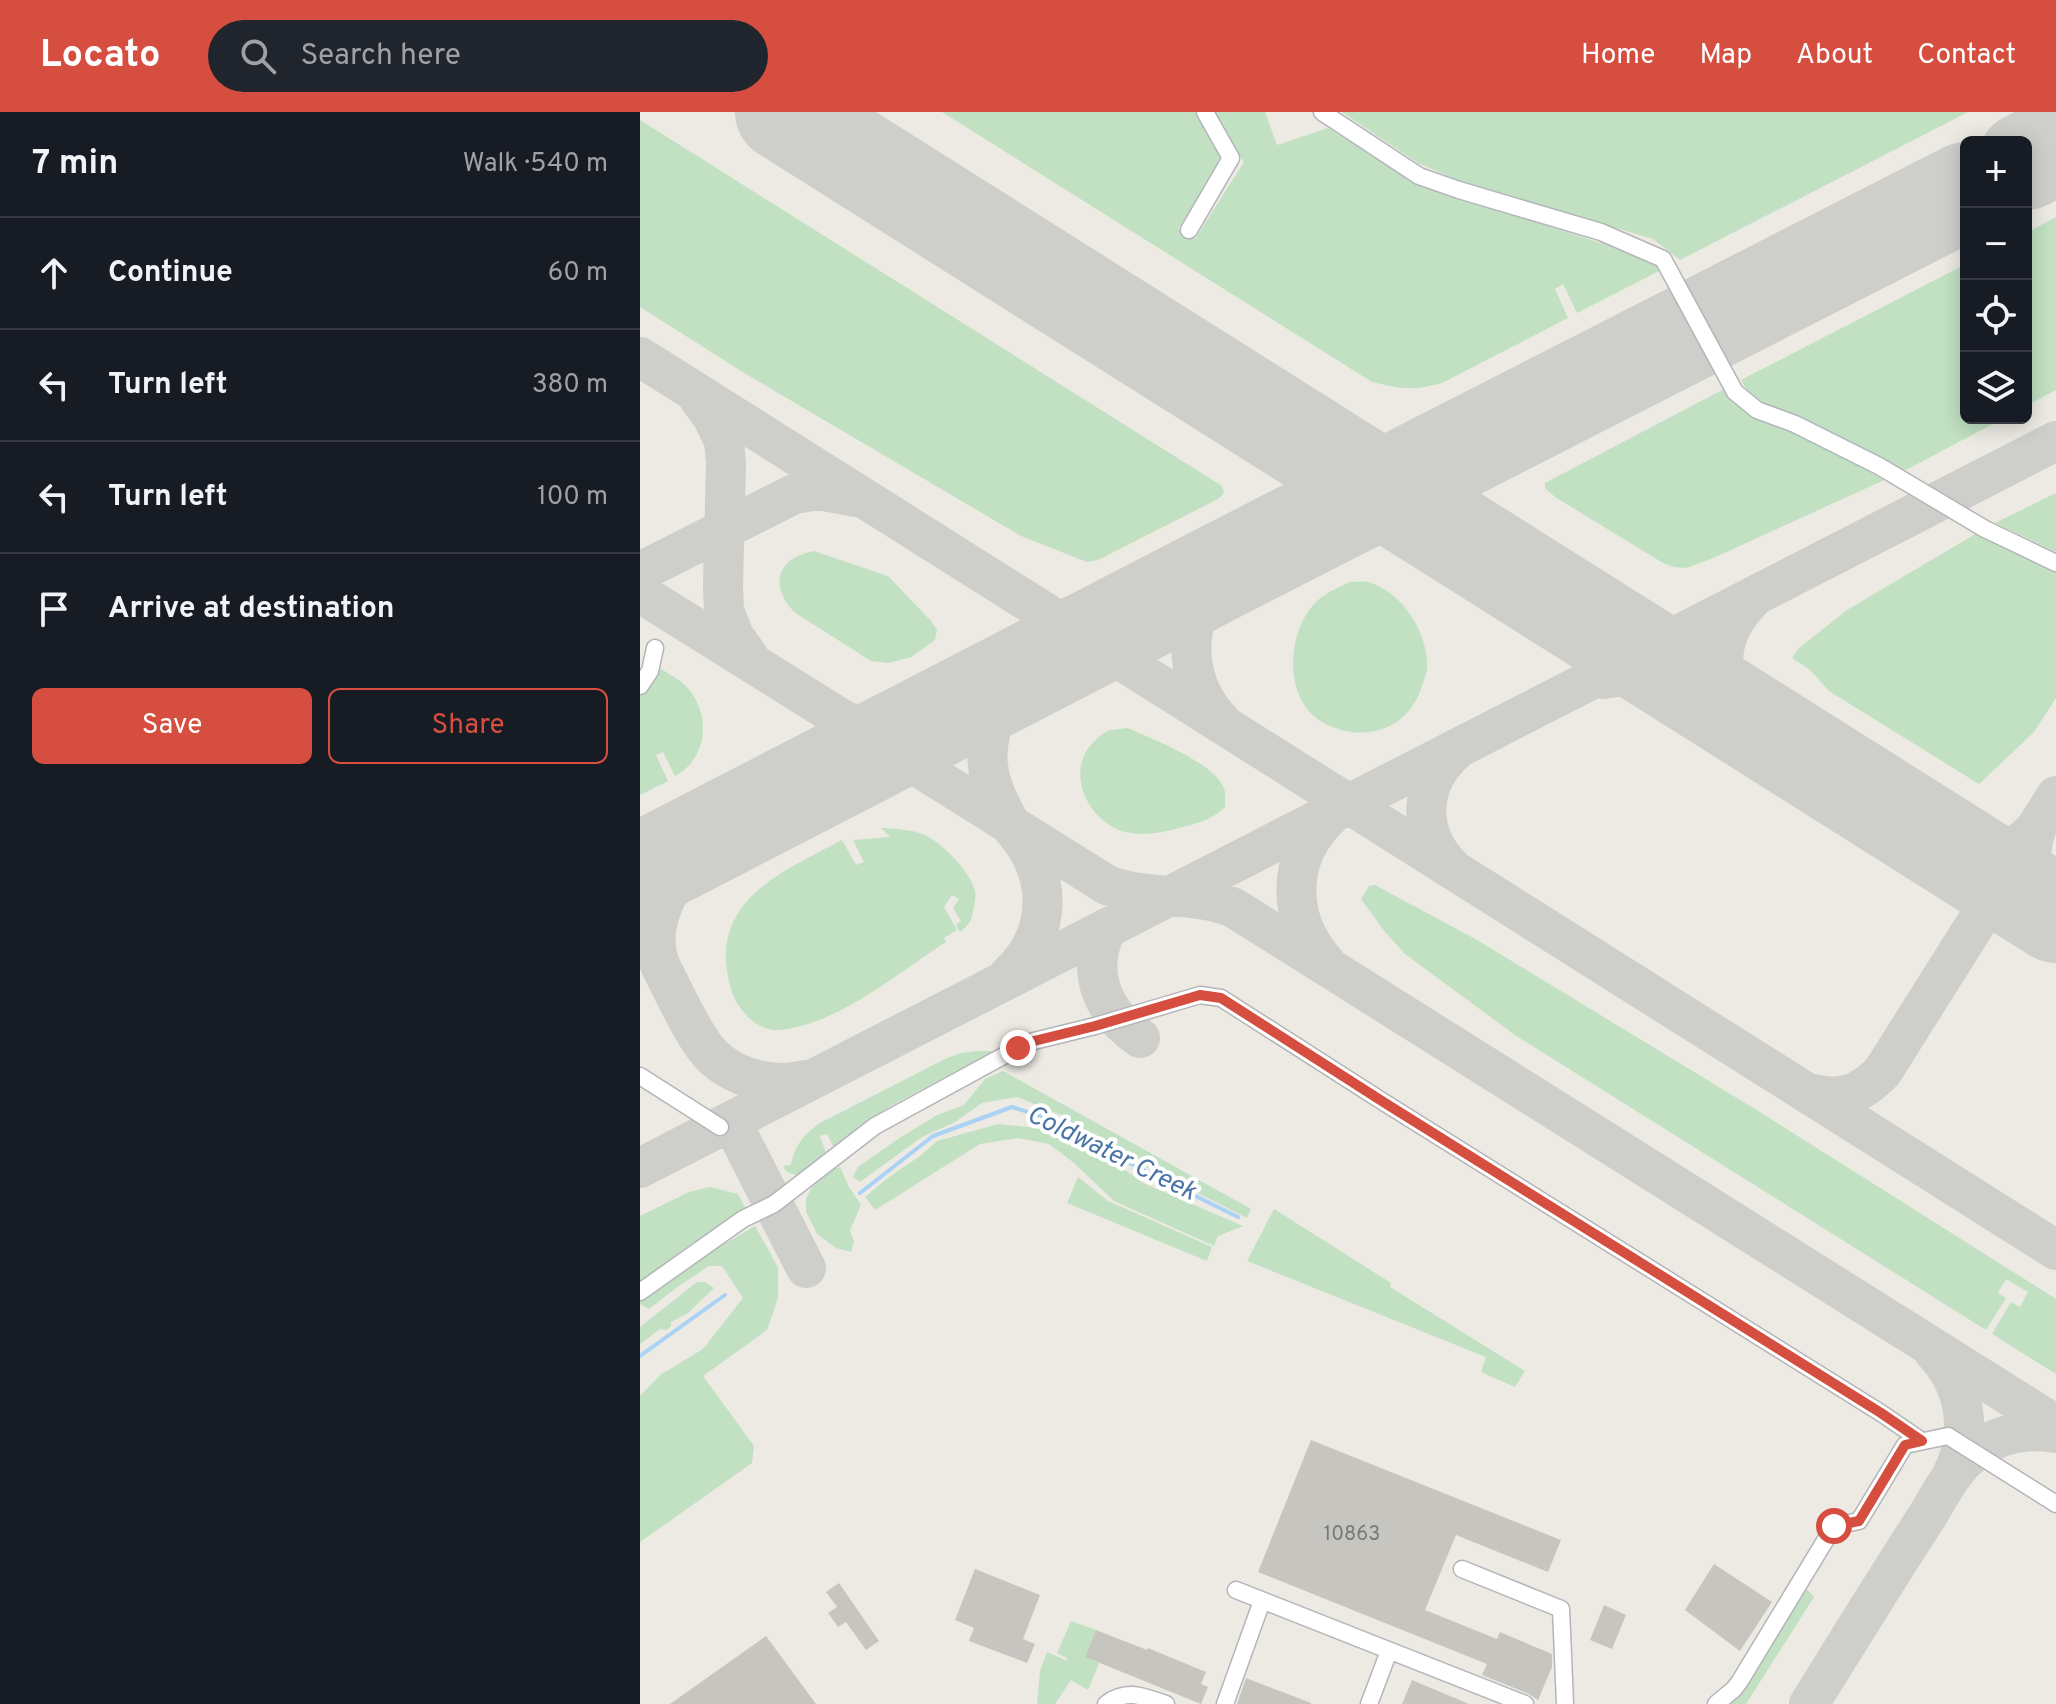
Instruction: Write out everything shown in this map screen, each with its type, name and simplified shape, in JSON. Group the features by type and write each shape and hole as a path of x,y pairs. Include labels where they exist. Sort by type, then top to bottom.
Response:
{"lane":[{"path":"1189,230 1231,158 1205,112"},
{"path":"1322,112 1419,176 1601,232 1663,259 1735,392 1757,410 1795,424 1879,466 1985,529 2056,563"},
{"path":"640,686 650,671 655,648"},
{"path":"640,1292 743,1219 774,1204 875,1126 971,1072 1034,1041 1200,995 1221,998 1922,1441"},
{"path":"640,1076 720,1127"},
{"path":"1716,1704 1740,1681 1834,1526 1859,1521 1905,1445 1948,1436 2056,1504"},
{"path":"1462,1569 1561,1609 1565,1704"},
{"path":"1236,1590 1525,1704"},
{"path":"1225,1704 1262,1601"},
{"path":"1369,1704 1389,1651"},
{"path":"1106,1704 1116,1696 1136,1694 1166,1704"}],"green space":[{"path":"942,112 1201,112 1223,150 1221,162 1178,229 1195,239 1244,162 1213,112 1265,112 1277,145 1328,128 1416,184 1654,260 1663,269 1577,313 1563,284 1555,289 1568,318 1442,383 1400,388 1372,382"},
{"path":"1342,112 1968,112 1680,260 1653,239 1465,183 1418,163"},
{"path":"640,120 1222,486 1224,493 1218,499 1098,560 1087,562 1021,536 746,374 640,307"},
{"path":"2056,217 2056,390 2032,403 2032,280 2032,230"},
{"path":"1960,267 1960,424 1993,424 1904,471 1851,442 1763,402 1748,392 1741,380"},
{"path":"1724,389 1745,412 1821,444 1884,480 1687,568 1663,563 1545,488 1545,483"},
{"path":"2056,493 2056,552 1995,523"},
{"path":"1977,533 2056,571 2056,698 2034,732 1979,784 1829,691 1810,670 1792,658 1798,649 1847,610"},
{"path":"814,551 888,576 931,621 937,630 935,640 911,657 889,663 871,661 794,612 781,592 781,574 792,560"},
{"path":"1350,582 1368,582 1392,594 1418,628 1426,655 1425,676 1416,700 1407,713 1383,729 1369,732 1339,729 1324,723 1301,700 1295,684 1294,649 1305,617 1322,597"},
{"path":"655,666 679,680 691,692 701,714 702,738 693,760 675,776 663,752 656,755 668,781 640,795 640,695 647,689"},
{"path":"1128,728 1208,769 1224,788 1225,807 1202,821 1153,833 1129,833 1105,822 1084,794 1080,772 1082,761 1097,738 1110,730"},
{"path":"881,828 909,830 925,835 955,859 973,884 975,892 969,923 960,932 956,925 961,921 953,908 959,899 952,895 944,907 957,930 944,938 946,942 884,984 822,1019 779,1030 759,1025 739,1007 729,980 726,960 728,937 736,917 749,899 765,885 803,860 842,840 856,865 864,862 853,840 890,837"},
{"path":"1375,885 1477,940 1755,1109 2056,1299 2056,1374 1992,1334 2011,1302 2020,1307 2028,1292 2006,1279 1998,1293 2006,1298 1986,1330 1515,1035 1405,954 1361,899 1369,886"},
{"path":"994,1051 892,1105 834,1148 827,1134 820,1136 826,1153 799,1176 787,1172 783,1166 791,1165 800,1142 818,1124 947,1058"},
{"path":"1003,1071 1251,1209 1247,1218 1119,1153 1061,1115 1017,1097 982,1103 955,1122 922,1137 860,1182 853,1177 858,1167 937,1115 964,1105 985,1079"},
{"path":"998,1124 1057,1130 1111,1160 1143,1183 1243,1226 1218,1236 1214,1246 1114,1201 1049,1144 1018,1138 980,1144 875,1210 865,1197 937,1141"},
{"path":"840,1167 861,1205 850,1230 854,1242 851,1252 836,1248 817,1234 806,1212 806,1199 812,1187"},
{"path":"1078,1177 1108,1201 1212,1247 1207,1261 1067,1203"},
{"path":"710,1187 738,1194 746,1209 685,1248 640,1282 640,1216 689,1192"},
{"path":"1274,1209 1391,1283 1390,1287 1525,1371 1515,1387 1481,1372 1486,1357 1247,1261"},
{"path":"755,1226 778,1267 778,1297 773,1313 767,1330 703,1376 754,1446 752,1463 640,1542 640,1396 660,1375 703,1349 743,1298 722,1266 709,1266 649,1309 640,1301 692,1263"},
{"path":"697,1282 705,1282 714,1288 688,1313 671,1322 667,1330 660,1329 640,1344 640,1327"},
{"path":"1805,1587 1814,1597 1746,1704 1723,1704"},
{"path":"1071,1621 1096,1630 1085,1657 1099,1663 1088,1690 1071,1680 1055,1704 1037,1704 1040,1671 1047,1652 1067,1661 1057,1653"}],"building":[{"path":"1311,1440 1561,1540 1548,1572 1456,1535 1425,1610 1497,1639 1500,1632 1552,1654 1552,1667 1538,1700 1482,1675 1487,1664 1258,1572"},
{"path":"1714,1564 1772,1602 1740,1651 1685,1610"},
{"path":"975,1569 1040,1595 1023,1639 1035,1644 1027,1663 969,1641 974,1628 955,1620"},
{"path":"839,1583 879,1641 866,1650 846,1622 838,1627 828,1613 837,1607 826,1592"},
{"path":"1604,1605 1626,1615 1612,1649 1590,1640"},
{"path":"1096,1630 1206,1672 1201,1684 1208,1687 1201,1704 1085,1657"},
{"path":"766,1636 816,1704 670,1704"},
{"path":"1246,1678 1311,1703 1311,1704 1237,1704"},
{"path":"1412,1680 1469,1704 1402,1704"}],"waterway":[{"name":"Coldwater Creek","path":"860,1193 933,1136 1012,1107 1050,1119 1119,1158 1238,1217"},
{"name":"Coldwater Creek","path":"640,1356 725,1295"}],"taxiway":[{"path":"640,357 2056,1250"},
{"path":"698,397 724,441 724,611 734,636 750,659"},
{"path":"640,1168 2056,441"},
{"path":"640,572 794,494 819,490 856,497"},
{"path":"1220,720 1197,682 1191,652 1200,608 1230,567"},
{"path":"640,593 1107,885 1139,893 1203,899 1234,908 2056,1425"},
{"path":"1755,596 1730,631 1724,648 1724,664 1735,698 1762,730"},
{"path":"1062,621 1082,625 1102,624 1141,613"},
{"path":"1012,827 989,773 988,743 997,714 1013,689 1024,679 1089,640"},
{"path":"1604,679 1650,677 1695,688"},
{"path":"852,723 875,728 898,727 943,715"},
{"path":"1451,867 1432,839 1426,808 1434,778 1455,751"},
{"path":"836,771 875,762 894,762 914,767"},
{"path":"1805,1092 1848,1095 1866,1086 1883,1071 2056,796"},
{"path":"1325,962 1303,926 1296,888 1305,850 1330,816"},
{"path":"730,826 699,853 672,886 657,924 656,944 660,965 695,1033 721,1064 762,1081 806,1080"},
{"path":"1009,975 1034,941 1042,904 1041,884 1035,865 1013,829"},
{"path":"1941,842 1979,853 1990,853 2013,847 2034,830"},
{"path":"2036,830 2031,853 2033,874 2041,894 2056,913"},
{"path":"1107,928 1098,960 1101,990 1116,1016 1140,1038"},
{"path":"731,1121 806,1268"},
{"path":"1934,1352 1954,1380 1963,1412 1962,1445 1951,1477"},
{"path":"1809,1704 1956,1470 1979,1448 2010,1434 2033,1431 2056,1433"}],"runway":[{"path":"784,112 2056,914"},
{"path":"2032,158 2056,146"},
{"path":"640,872 1960,194"}],"route":[{"path":"1018,1048 1200,995 1221,998 1922,1441 1905,1445 1859,1521 1834,1526"}]}
